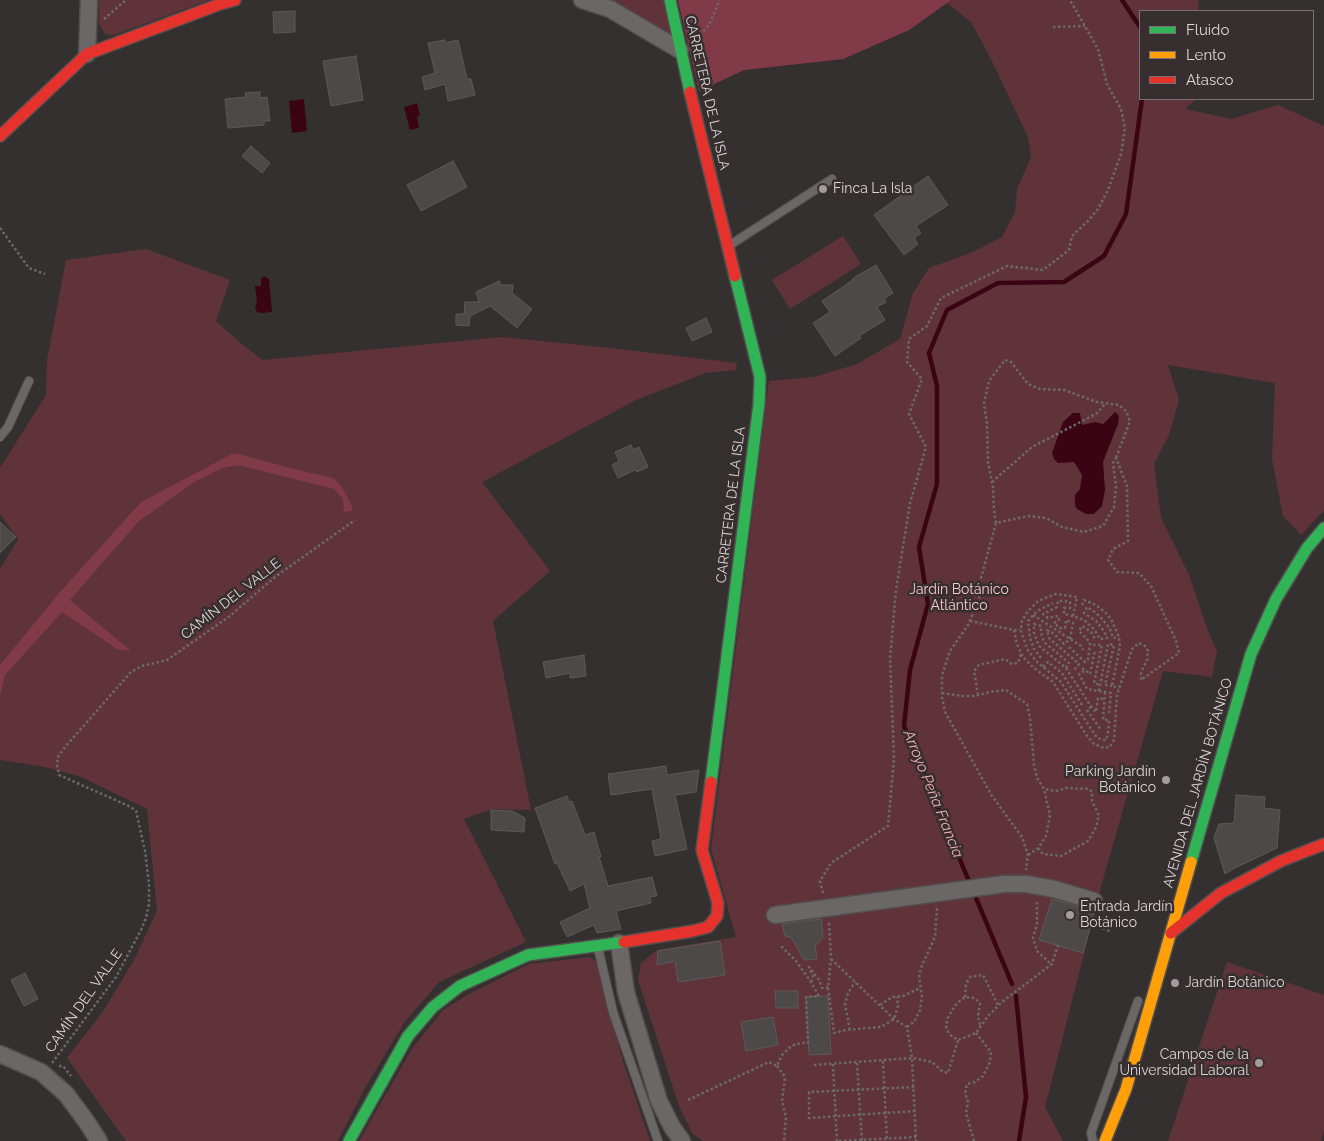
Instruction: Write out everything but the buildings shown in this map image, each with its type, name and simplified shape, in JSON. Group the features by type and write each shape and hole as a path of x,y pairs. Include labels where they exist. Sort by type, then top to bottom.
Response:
{"main road":[{"path":"0,136 87,54 235,0"},
{"name":"CARRETERA DE LA ISLA","path":"349,1141 408,1036 433,1007 460,986 528,955 619,943 708,927 717,916 718,903 702,850 760,404 760,377 680,50 670,0"},
{"name":"AVENIDA DEL JARDÍN BOTÁNICO","path":"1114,1141 1126,1089 1251,654 1276,599 1307,548 1324,528"},
{"path":"1171,933 1221,894 1281,861 1324,844"},
{"name":"AVENIDA DEL JARDÍN BOTÁNICO","path":"1105,1141 1126,1089"}],"street":[{"path":"87,54 89,0"},
{"path":"582,0 610,9 680,50"},
{"path":"775,915 981,886 1029,884 1094,901"},
{"path":"619,943 626,992 659,1101 672,1127 682,1141"},
{"path":"0,1054 41,1072 66,1094 99,1141"}],"lane":[{"path":"728,246 832,178"},
{"path":"0,437 8,427 29,381"},
{"path":"598,946 613,1012 658,1141"},
{"path":"1147,988 1162,966"},
{"path":"1093,1141 1091,1133 1137,1003 1142,996"}],"path":[{"path":"89,33 126,0"},
{"path":"697,38 709,25 720,0"},
{"path":"897,997 898,1006 894,1018 881,1027 834,1033 828,987 831,959 829,921 820,881 831,863 888,826 894,759 890,659 895,599 910,503 926,447 910,414 922,379 907,362 909,339 927,326 941,298 1007,266 1043,270 1069,250 1072,236 1088,221 1108,190 1121,154 1125,128 1121,109 1107,84 1098,49 1070,0"},
{"path":"1053,27 1085,26"},
{"path":"0,228 29,268 45,274"},
{"path":"996,523 1028,516 1046,518 1062,527 1084,532 1103,526 1114,507 1116,486 1114,463 1130,421 1126,411 1120,405 1097,402 1064,390 1040,389 1028,384 1011,362 1005,360 989,381 984,403 988,462 996,523 981,578 979,600 970,621 950,651 942,675 945,712 992,796 1022,837 1028,855 1029,884 1037,924 1034,938 1037,951 1052,964"},
{"path":"992,482 1032,447 1096,414 1106,403"},
{"path":"1014,630 1017,644 1023,657 1053,682 1087,736 1094,744 1104,748 1110,747 1114,740 1117,695 1132,650 1139,643 1145,646 1148,651 1148,660 1141,672 1141,680 1179,653 1176,641 1151,586 1139,573 1117,572 1108,560 1113,549 1128,541 1127,486 1116,458"},
{"name":"CAMÍN DEL VALLE","path":"51,1064 116,977 138,937 146,918 149,904 149,884 145,851 136,811 131,807 59,775 58,757 131,672 142,666 167,660 230,616 275,577 355,520"},
{"path":"1073,616 1077,597 1056,594 1037,602 1028,611 1022,624 1021,630 1027,649 1036,661 1061,682 1095,735 1101,740 1106,740 1108,734 1109,720 1103,720 1105,692"},
{"path":"1082,605 1084,600 1096,605 1107,614 1119,637 1120,646 1112,686"},
{"path":"1074,670 1079,664 1049,638 1047,630 1064,644 1070,639 1073,622 1066,620 1065,628 1060,628 1054,623 1059,620 1058,616 1048,618 1043,614 1058,607 1058,601 1070,602 1070,608 1064,608 1064,614 1084,620 1094,629 1100,640 1106,638 1104,631 1096,621 1084,613 1087,607 1103,620 1110,629 1113,638 1119,637"},
{"path":"1041,658 1034,649 1030,638 1028,620 1044,606 1052,603"},
{"path":"1033,615 1081,646 1083,650"},
{"path":"970,621 1021,630"},
{"path":"1022,624 1028,625"},
{"path":"1066,668 1070,664 1044,642 1041,626 1034,624 1034,633 1039,646 1066,668 1096,712 1098,698 1104,699"},
{"path":"1069,647 1085,662 1088,658 1089,640 1079,631 1082,626 1095,639"},
{"path":"1043,637 1048,635"},
{"path":"1098,691 1108,644 1114,644 1105,685 1119,688"},
{"path":"1093,645 1102,645 1094,683 1100,685"},
{"path":"1076,654 1081,646"},
{"path":"1089,649 1100,651"},
{"path":"1095,650 1090,674 1083,669 1079,674 1087,689 1111,693 1109,713"},
{"path":"978,695 974,671 979,665 1006,659 1012,664 1018,663 1021,653"},
{"path":"1043,667 1048,662 1062,673 1082,705"},
{"path":"942,693 962,696 1006,690 1027,704 1034,765 1037,778 1044,789 1050,815 1046,836 1038,848 1028,855"},
{"path":"1091,706 1087,710 1101,730"},
{"path":"1038,848 1043,854 1061,856 1088,841 1096,828 1098,819 1098,814 1092,801 1092,792 1089,789 1066,788 1056,791 1044,789"},
{"path":"907,1027 914,1022 920,1010 922,998 919,976 935,936 937,906"},
{"path":"1092,925 1112,932"},
{"path":"958,1040 976,1033 980,1025 998,1005 1052,964 1058,945"},
{"path":"777,1066 782,1055 791,1046 808,1043 806,997 818,996 811,982 796,962 780,946"},
{"path":"831,959 894,1018 907,1027 912,1058 916,1141"},
{"path":"811,982 813,978 809,968 819,980 822,988 828,987"},
{"path":"965,997 966,984 970,976 983,976 998,1005"},
{"path":"850,1030 845,1004 848,993 855,982"},
{"path":"880,1005 892,997 904,996 920,988"},
{"path":"958,1040 949,1034 946,1026 948,1017 957,1002 965,997 975,998 980,1004 978,1016 980,1025"},
{"path":"974,1141 966,1113 968,1102 965,1093 967,1084 983,1076 990,1062 991,1052 976,1033"},
{"path":"814,1065 912,1058 932,1062 942,1071 948,1073 958,1040"},
{"path":"883,1061 887,1140"},
{"path":"688,1100 769,1062 777,1066 785,1077 782,1101 786,1117 784,1141"},
{"path":"857,1063 862,1140"},
{"path":"833,1064 838,1141 887,1140 916,1137"},
{"path":"914,1087 808,1092 809,1118 915,1111"}],"green space":[{"path":"99,0 209,0 114,35 105,34 99,24"},
{"path":"582,0 670,0 680,50"},
{"name":"Jardín Botánico Atlántico","path":"678,0 1199,0 1198,10 1139,10 1139,100 1194,100 1185,109 1231,119 1278,105 1324,126 1324,510 1301,535 1283,516 1272,459 1275,383 1168,365 1179,400 1169,435 1154,464 1161,518 1189,575 1209,634 1217,651 1212,677 1163,671 1102,883 1045,1107 1063,1141 703,1141 692,1133 679,1106 638,980 641,963 657,950 736,937 711,849 769,381 814,377 857,364 900,339 913,293 929,268 973,252 1002,237 1015,212 1017,189 1031,157 1028,137 971,22 947,3 909,30 843,59 744,70 699,91","holes":["776,991 798,991 798,1008 776,1008","767,1018 769,1027 774,1027 778,1045 746,1051 742,1022"]},
{"path":"843,236 861,264 790,309 772,280"},
{"path":"146,249 230,280 216,321 263,360 502,337 737,363 736,370 705,373 636,400 482,482 550,571 493,621 531,810 492,809 464,819 526,942 439,982 404,1023 365,1088 338,1141 126,1141 67,1058 102,1013 133,962 157,911 147,809 79,776 45,767 0,760 0,569 18,539 0,514 0,468 46,395 47,360 66,260"},
{"path":"589,957 597,962 623,1061 650,1141 359,1141 412,1049 443,1010 467,995 529,964"},
{"name":"Campos de la Universidad Laboral","path":"1227,962 1324,995 1324,1131 1321,1141 1168,1141"}],"shaded area":[{"path":"678,0 951,0 909,30 843,59 744,70 699,91"},
{"path":"304,99 307,131 292,133 289,101"},
{"path":"417,103 420,115 417,116 419,128 410,130 404,107"},
{"path":"264,276 269,279 272,312 262,313 257,312 255,307 257,302 255,286 261,286 261,279"},
{"path":"1115,412 1119,416 1118,424 1103,462 1105,490 1102,506 1094,514 1086,514 1077,509 1075,505 1075,495 1080,489 1082,475 1074,462 1058,463 1052,453 1063,422 1073,413 1080,413 1082,425 1095,422 1103,424"},
{"path":"234,453 333,478 342,487 352,506 352,511 344,512 343,499 334,489 238,465 223,468 196,481 139,521 70,600 131,651 117,649 62,612 5,675 0,696 0,665 60,592 141,502"}],"waterway":[{"name":"Arroyo Peña Francia","path":"1122,0 1139,26"},
{"name":"Arroyo Peña Francia","path":"1012,984 904,726 910,670 928,604 919,547 937,484 937,386 929,353 947,310 998,283 1064,282 1104,256 1126,214 1142,100"},
{"name":"Arroyo Peña Francia","path":"1016,996 1026,1097 1019,1141"}],"traffic: fast":[{"path":"670,0 690,92"},
{"path":"711,782 759,404 760,377 735,276"},
{"path":"1191,862 1251,654 1276,599 1307,548 1324,528"},
{"path":"349,1141 408,1036 433,1007 460,986 528,955 624,942"}],"traffic: slow":[{"path":"1105,1141 1126,1089 1191,862"}],"traffic: jam":[{"path":"0,136 87,54 235,0"},
{"path":"690,92 735,276"},
{"path":"624,942 708,927 717,916 718,903 702,850 711,782"},
{"path":"1171,933 1221,893 1281,861 1324,844"}],"place":[{"name":"Finca La Isla","path":"823,189"},
{"name":"Parking Jardín Botánico","path":"1166,780"},
{"name":"Entrada Jardín Botánico","path":"1070,915"},
{"name":"Jardín Botánico","path":"1175,983"},
{"name":"Campos de la Universidad Laboral","path":"1259,1063"}]}
